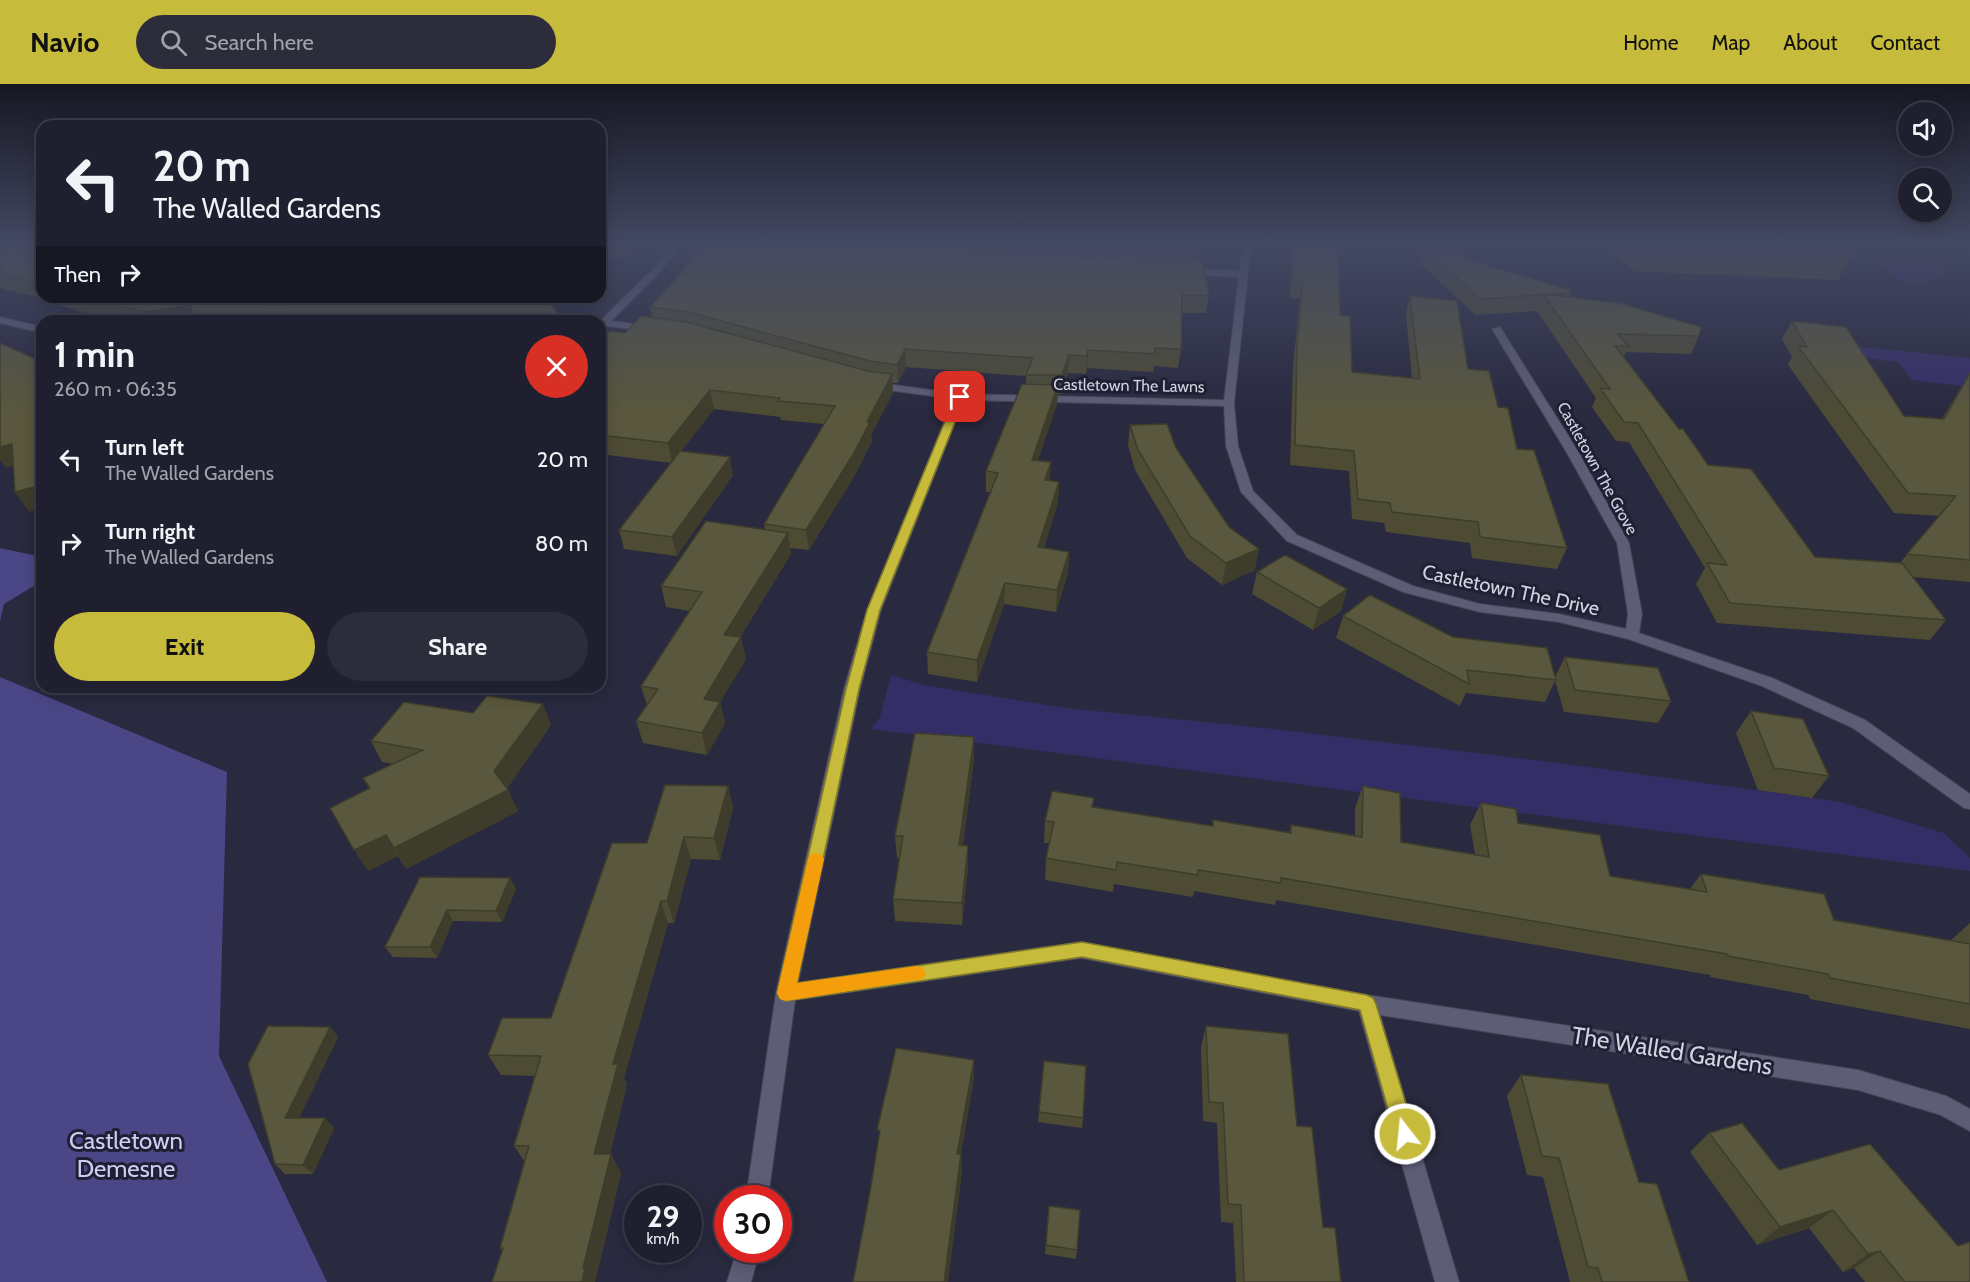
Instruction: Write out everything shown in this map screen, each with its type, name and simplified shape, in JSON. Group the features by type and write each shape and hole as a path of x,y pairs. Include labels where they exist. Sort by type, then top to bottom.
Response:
{"street":[{"path":"606,321 626,301"},
{"name":"Castletown The Drive","path":"1239,301 1229,403 1232,446 1247,492 1292,538 1408,589 1480,608 1559,618 1632,635 1767,681 1859,724 1970,803"},
{"path":"0,320 36,329"},
{"path":"606,325 661,331"},
{"name":"Castletown The Grove","path":"1497,329 1573,453 1623,543 1635,614 1632,635"},
{"name":"Castletown The Lawns","path":"860,382 960,397 1229,403"},
{"path":"759,1185 786,993 852,689 874,610 960,397"},
{"name":"The Walled Gardens","path":"786,993 1082,950 1367,1004 1858,1080 1946,1106 1970,1121"},
{"path":"1367,1004 1447,1282"},
{"path":"739,1282 745,1263"}],"shaded area":[{"path":"1852,346 1970,358 1970,387 1912,380 1898,362 1852,356"},
{"path":"891,675 924,685 1066,708 1274,729 1567,764 1841,802 1944,833 1970,858 1970,871 871,729 880,717"}],"green space":[{"path":"0,548 36,556 36,585 4,604 0,621"},
{"name":"Castletown Demesne","path":"0,677 227,772 219,1056 327,1282 0,1282"}],"building":[{"path":"656,301 1182,301 1181,349 1155,348 1155,354 1088,350 1087,356 1069,355 1062,375 1026,375 1033,358 905,349 897,365 870,361 688,312 650,307"},
{"path":"1301,301 1340,301 1340,315 1350,316 1352,372 1420,379 1411,301 1457,301 1468,369 1489,371 1498,407 1508,408 1517,449 1534,450 1567,548 1480,537 1478,522 1392,512 1390,503 1358,499 1354,451 1295,445 1297,346"},
{"path":"1548,301 1619,303 1701,327 1699,336 1618,334 1628,346 1615,346 1679,429 1683,429 1708,465 1751,469 1815,557 1902,563 1946,620 1730,603 1707,563 1727,565 1638,423 1624,422 1600,388 1610,389"},
{"path":"109,303 280,305 286,303 549,303 560,315 193,315 190,305 146,312"},
{"path":"641,316 686,322 868,371 892,374 854,453 806,530 764,524 835,406 778,401 780,398 710,390 668,443 606,436 606,335 610,331 625,333"},
{"path":"1792,321 1846,327 1904,416 1944,419 1970,373 1970,560 1907,554 1956,496 1908,493 1798,346 1807,347"},
{"path":"0,343 36,359 36,487 15,492 12,444 0,447"},
{"path":"1022,384 1058,385 1032,460 1051,462 1045,480 1059,482 1038,547 1069,552 1057,590 1005,583 977,660 927,652 998,473 986,471"},
{"path":"1167,424 1176,448 1229,527 1259,549 1226,563 1190,536 1138,450 1130,425"},
{"path":"680,451 730,457 672,537 619,530"},
{"path":"706,521 788,533 724,635 741,637 704,699 720,702 702,733 636,721 658,689 641,686 702,592 661,586"},
{"path":"1285,555 1347,589 1319,608 1257,572"},
{"path":"1370,595 1453,637 1547,648 1556,680 1467,670 1469,684 1343,616"},
{"path":"1565,657 1658,668 1671,701 1575,690"},
{"path":"487,696 543,704 494,771 508,790 394,848 386,835 354,850 330,808 370,788 363,778 423,750 371,741 404,702 473,713"},
{"path":"1751,711 1803,719 1829,776 1774,768"},
{"path":"915,733 974,737 959,845 968,846 962,903 893,899 903,836 895,836"},
{"path":"665,785 728,786 714,838 684,837 667,901 661,901 626,1019 613,1064 618,1064 594,1154 611,1154 583,1268 585,1268 582,1282 492,1282 529,1146 514,1146 541,1056 488,1055 502,1018 551,1018 612,843 647,843"},
{"path":"1363,786 1400,793 1401,842 1489,857 1481,803 1516,809 1518,823 1600,835 1610,876 1707,892 1701,874 1824,894 1834,920 1970,944 1970,1004 1830,978 1828,974 1727,954 1281,878 1281,883 1198,870 1198,875 1117,862 1116,870 1046,858 1054,822 1045,821 1052,791 1094,798 1092,807 1213,826 1213,820 1291,833 1291,825 1362,837"},
{"path":"420,877 510,878 496,911 447,910 430,947 385,947"},
{"path":"268,1026 330,1027 285,1118 325,1118 303,1165 275,1164 248,1064"},
{"path":"1206,1026 1288,1034 1297,1126 1312,1127 1323,1227 1335,1228 1341,1282 1244,1282 1241,1205 1228,1204 1223,1103 1209,1102"},
{"path":"896,1048 974,1060 957,1154 961,1154 944,1282 853,1282 880,1130 877,1130"},
{"path":"1044,1061 1086,1066 1083,1118 1039,1112"},
{"path":"1521,1075 1608,1084 1639,1182 1657,1184 1689,1282 1602,1282 1598,1268 1588,1267 1559,1158 1542,1156"},
{"path":"1742,1123 1779,1170 1870,1144 1958,1246 1970,1242 1970,1282 1905,1282 1880,1251 1868,1254 1833,1210 1780,1227 1709,1133"},
{"path":"1049,1206 1080,1210 1077,1250 1046,1245"}],"slow traffic":[{"path":"816,859 786,993 917,974"}],"route":[{"path":"960,397 874,610 852,689 842,746 786,993 1082,950 1367,1004 1405,1134"}]}
